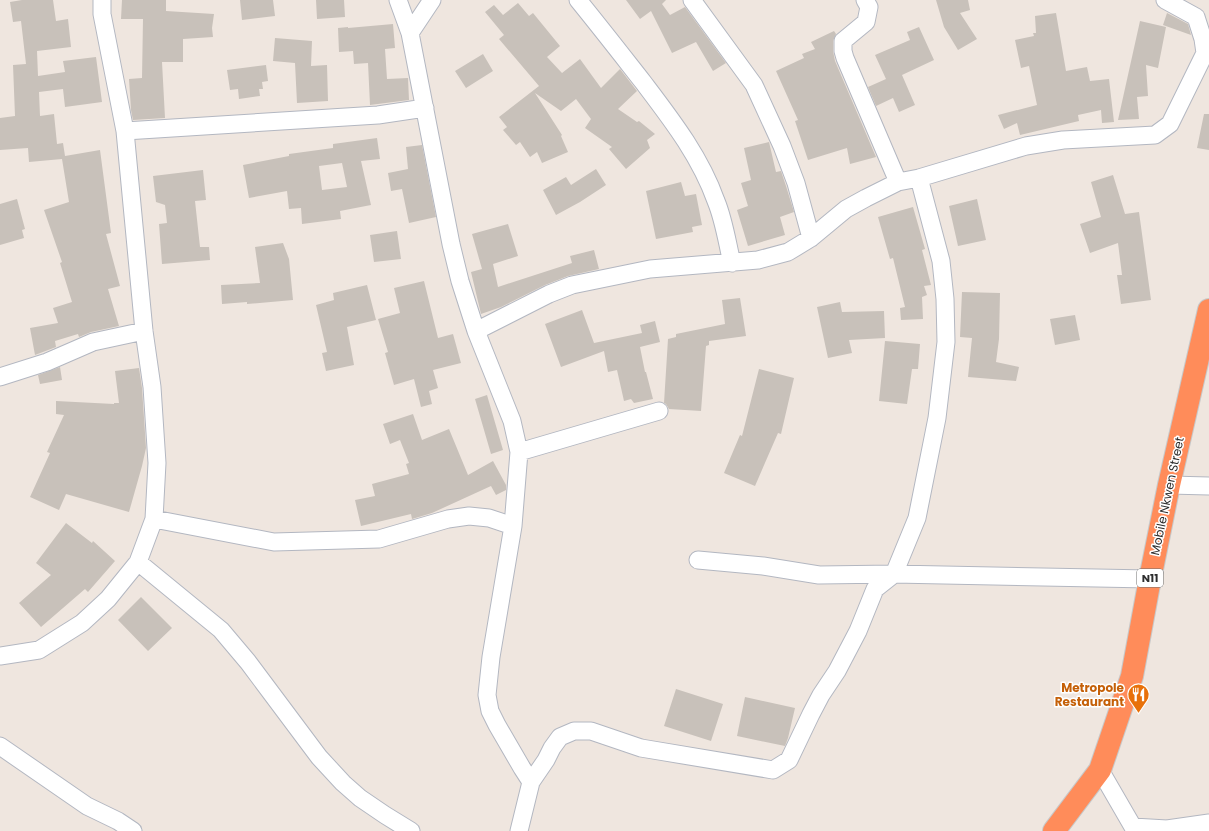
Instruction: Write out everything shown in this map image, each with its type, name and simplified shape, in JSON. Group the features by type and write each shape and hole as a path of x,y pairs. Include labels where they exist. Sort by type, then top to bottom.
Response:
{"highway":[{"name":"Mobile Nkwen Street","path":"1054,831 1100,770 1132,676 1169,485 1209,310"}],"street":[{"path":"0,656 39,650 82,623 108,599 138,562 154,519 157,463 152,387 144,331 125,132 102,14 102,0"},
{"path":"398,0 410,34 451,244 460,281 476,331 512,421 519,452 513,526 491,657 488,695 490,711 531,782"},
{"path":"410,34 432,0"},
{"path":"578,0 601,27 677,126 694,153 717,201 732,263"},
{"path":"692,0 754,85 782,146 796,183 811,238"},
{"path":"865,0 869,7 866,22 843,41 843,51 898,182"},
{"path":"476,331 549,294 572,285 650,269 758,260 788,252 811,238 846,209 898,182 919,178 1026,146 1063,140 1155,135 1170,124 1207,53 1196,17 1165,0"},
{"path":"125,132 378,115 425,108"},
{"path":"519,831 531,782 560,737 574,731 591,731 641,748 774,770 789,760 821,695 837,671 858,630 875,589 894,574 907,538 917,518 937,418 946,342 945,299 941,261 919,178"},
{"path":"0,377 47,362 93,342 144,331"},
{"path":"519,452 659,411"},
{"path":"1169,485 1209,486"},
{"path":"154,519 274,542 379,539 448,519 469,516 489,518 513,526"},
{"path":"698,560 763,566 819,575 894,574 1150,579"},
{"path":"138,562 221,630 248,662 319,757 343,783 360,798 411,831"},
{"path":"0,746 87,806 118,821 133,831"},
{"path":"1100,770 1134,829 1167,830 1209,823"}],"building":[{"path":"22,0 53,0 56,21 68,19 71,47 37,51 38,76 65,72 63,61 96,57 102,102 65,107 63,89 39,92 40,116 54,114 57,144 63,143 65,156 100,150 111,233 106,234 120,286 108,289 119,326 91,332 79,337 78,334 55,341 56,347 35,355 30,328 58,323 53,308 72,302 60,263 62,262 44,210 69,202 62,159 29,162 28,148 0,150 0,118 15,116 13,65 26,64 21,21 13,22 10,2"},
{"path":"122,0 166,0 166,11 214,14 212,28 213,37 183,39 183,62 162,62 165,118 133,120 129,79 142,78 143,19 121,19"},
{"path":"240,0 273,0 275,16 242,20"},
{"path":"316,0 344,0 345,17 317,19"},
{"path":"626,0 666,0 662,4 670,15 685,7 726,63 713,71 696,42 672,53 651,11 640,19"},
{"path":"936,0 968,0 970,10 960,13 977,39 958,50 944,27"},
{"path":"518,3 529,16 533,13 560,46 547,57 562,73 580,59 601,88 620,69 637,91 618,109 637,122 639,121 655,134 647,140 650,148 626,169 609,149 612,147 585,128 591,119 576,99 561,111 535,93 562,135 561,136 568,152 542,163 537,152 530,157 520,142 516,145 503,130 507,127 499,117 539,86 499,39 504,35 485,12 494,5 503,15"},
{"path":"1056,13 1066,71 1087,67 1090,81 1109,79 1114,122 1102,123 1101,110 1078,115 1079,121 1020,135 1017,123 1004,129 998,115 1037,105 1029,66 1021,68 1015,40 1034,36 1033,33 1036,33 1035,16"},
{"path":"1167,13 1188,24 1191,35 1163,25"},
{"path":"1140,21 1166,27 1158,68 1146,65 1148,96 1137,97 1139,119 1118,120"},
{"path":"393,24 395,48 385,49 387,79 408,78 409,100 370,105 368,63 354,64 353,51 339,52 338,28"},
{"path":"919,27 934,60 902,75 915,105 899,112 893,98 876,106 868,87 886,79 875,55 910,40 907,32"},
{"path":"834,31 836,34 833,41 835,61 876,157 850,164 847,148 808,160 795,121 798,120 776,71 804,58 802,54 815,49 811,42"},
{"path":"275,38 312,41 311,66 327,65 328,101 297,103 295,63 273,61"},
{"path":"483,54 493,71 466,88 455,71"},
{"path":"266,65 268,81 262,82 263,89 259,89 260,96 239,99 238,89 230,90 227,70"},
{"path":"1204,114 1209,114 1209,150 1197,148"},
{"path":"377,138 380,159 361,161 371,205 340,211 341,219 302,224 301,208 289,209 287,191 249,198 243,165 289,156 289,154 333,148 333,144","holes":["342,163 347,187 322,190 319,166"]},
{"path":"769,142 776,172 781,171 794,212 780,217 785,235 748,246 737,210 748,206 741,183 751,180 744,148"},
{"path":"422,145 436,217 409,223 402,189 391,191 388,173 408,169 406,147"},
{"path":"596,169 606,185 580,202 556,215 543,190 566,177 571,185"},
{"path":"203,170 206,200 195,201 200,247 209,247 210,260 162,264 159,224 167,223 165,205 156,202 153,176"},
{"path":"1113,175 1125,214 1139,212 1151,300 1121,304 1117,275 1122,275 1118,243 1090,253 1080,224 1101,217 1091,182"},
{"path":"681,182 685,196 696,194 702,225 692,227 693,232 656,239 646,191"},
{"path":"17,199 25,229 22,230 24,238 0,245 0,204"},
{"path":"977,199 986,240 958,246 949,206"},
{"path":"913,207 925,249 922,250 931,285 924,286 927,295 922,297 923,319 901,320 900,308 905,307 893,258 890,259 878,217"},
{"path":"508,224 518,256 493,264 498,287 572,263 570,256 594,250 599,269 568,276 545,285 501,307 481,314 471,272 482,269 472,234"},
{"path":"397,231 401,259 374,262 370,235"},
{"path":"283,243 289,259 293,300 247,304 247,302 222,304 221,285 260,283 255,247"},
{"path":"424,281 438,338 453,334 461,363 433,370 438,388 429,391 432,404 421,407 414,379 394,385 385,353 388,352 378,319 400,313 394,288"},
{"path":"367,285 376,320 347,327 354,365 326,371 322,353 327,352 316,305 334,300 333,293"},
{"path":"962,292 1000,293 999,339 996,362 1019,367 1016,381 968,377 972,338 960,337"},
{"path":"740,298 746,336 709,341 709,345 706,346 701,411 669,409 664,403 668,339 676,337 676,334 725,324 722,300"},
{"path":"840,302 842,312 884,311 885,338 849,340 852,353 828,358 817,307"},
{"path":"582,310 594,343 642,333 640,325 655,321 660,342 640,347 645,372 653,399 634,403 631,399 624,401 617,370 608,372 604,351 561,367 545,324"},
{"path":"1075,315 1080,340 1055,345 1050,319"},
{"path":"885,341 920,344 918,369 912,369 907,404 879,401"},
{"path":"60,367 62,380 40,384 38,375"},
{"path":"139,368 142,388 146,448 129,512 66,494 59,510 30,497 50,453 47,452 64,415 56,414 56,401 119,403 115,371"},
{"path":"759,369 794,378 781,434 778,433 755,486 724,473 740,435 742,436"},
{"path":"487,395 503,450 491,454 475,399"},
{"path":"413,414 422,440 449,429 468,475 493,461 506,485 506,490 496,495 491,486 432,513 412,519 411,514 361,526 355,500 375,496 372,484 409,474 406,464 409,463 400,440 390,444 383,424"},
{"path":"66,523 92,543 93,541 115,561 88,592 85,589 41,627 19,603 51,575 36,563"},
{"path":"141,597 172,628 148,651 118,620"},
{"path":"676,689 723,704 711,741 664,726"},
{"path":"745,697 795,708 785,746 737,736"}],"place":[{"name":"Metropole Restaurant","path":"1139,714"}]}
